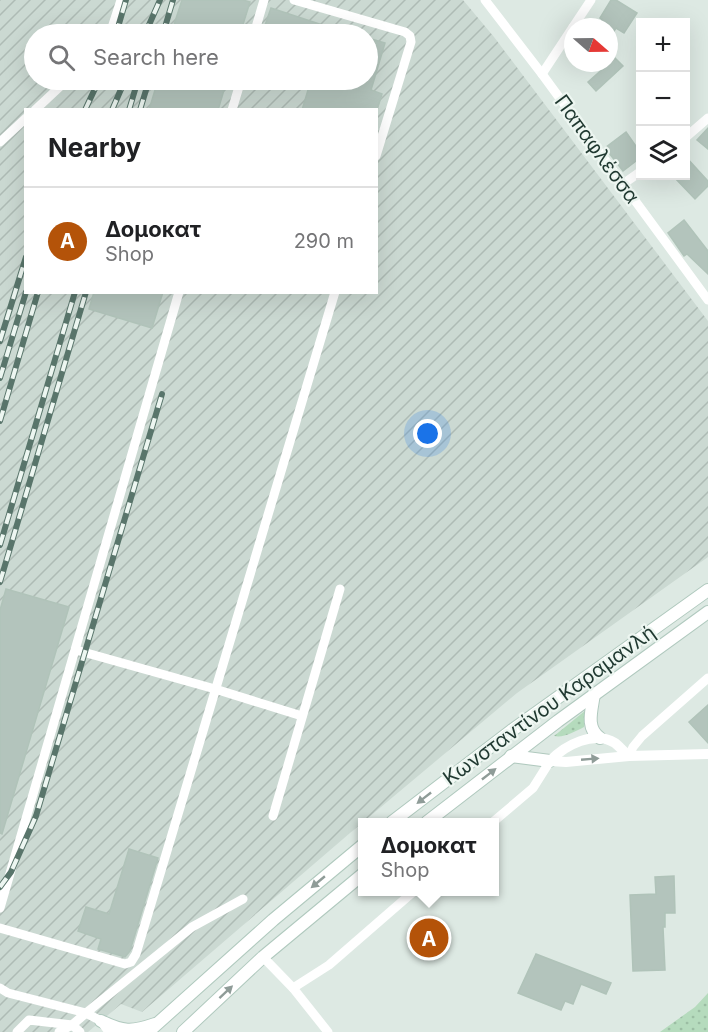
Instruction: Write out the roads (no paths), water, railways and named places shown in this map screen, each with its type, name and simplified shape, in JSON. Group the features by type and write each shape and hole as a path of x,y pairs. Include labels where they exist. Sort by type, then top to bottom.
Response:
{"main road":[{"name":"Κωνσταντίνου Καραμανλή","path":"397,818 511,731 708,590"},
{"name":"Κωνσταντίνου Καραμανλή","path":"432,818 594,694 708,612"},
{"path":"594,694 590,723 593,733 600,738"},
{"path":"511,756 550,761"},
{"path":"148,1032 273,920 358,849"},
{"path":"183,1032 263,957 358,877"},
{"path":"101,1021 127,1031 139,1030 159,1022"}],"street":[{"path":"113,24 121,0"},
{"path":"257,24 264,0"},
{"path":"294,0 377,24"},
{"name":"Παπαφλέσσα","path":"485,0 708,300"},
{"path":"579,18 591,0"},
{"path":"378,24 405,32 410,36 411,42 378,149"},
{"path":"542,74 564,41"},
{"path":"37,108 56,90"},
{"path":"233,108 238,90"},
{"path":"690,134 708,118"},
{"path":"0,142 24,120"},
{"path":"623,184 636,175"},
{"path":"0,908 178,294"},
{"path":"0,928 125,964 131,962 136,954 334,294"},
{"path":"273,816 339,588"},
{"path":"76,650 302,717"},
{"path":"629,756 642,736 708,678"},
{"path":"498,818 533,788 550,761 570,746 581,741 600,738 615,743 629,756"},
{"path":"550,761 708,754"},
{"path":"293,988 329,965 407,896"},
{"path":"59,1032 76,1029 86,1013 192,927 243,899"},
{"path":"263,957 293,988 328,1032"},
{"path":"0,988 8,993 86,1013 101,1021 109,1032"},
{"path":"17,1032 29,1020 76,1029"}],"railway":[{"path":"119,24 126,0"},
{"path":"149,24 160,0"},
{"path":"166,24 173,0"},
{"path":"86,108 94,90"},
{"path":"113,108 121,90"},
{"path":"130,108 135,90"},
{"path":"141,108 146,90"},
{"path":"0,341 24,263"},
{"path":"0,378 25,294"},
{"path":"0,421 37,294"},
{"path":"0,545 74,294"},
{"path":"0,582 85,294"},
{"path":"0,887 11,872 36,816 162,394"}],"place":[{"name":"Δομοκατ","path":"429,938"}]}
